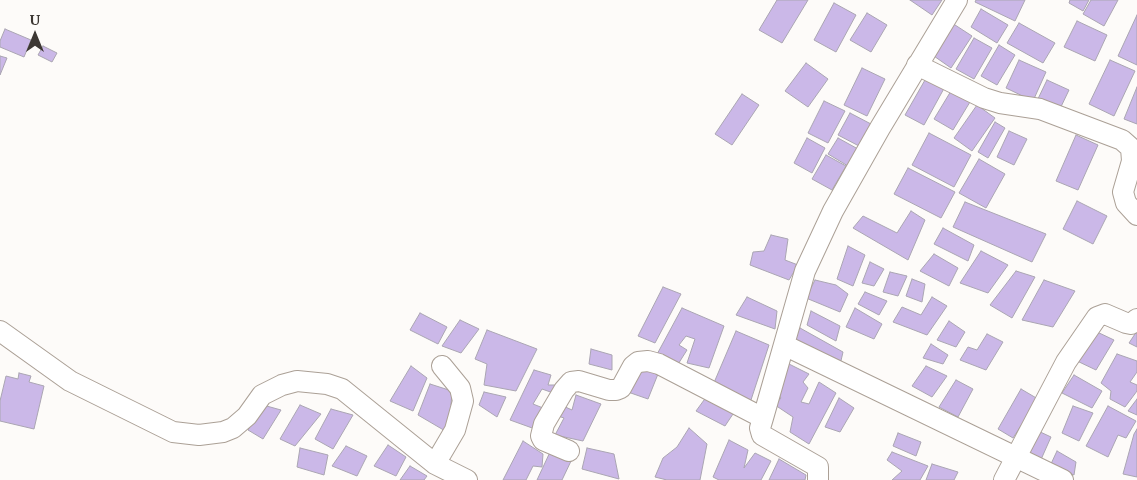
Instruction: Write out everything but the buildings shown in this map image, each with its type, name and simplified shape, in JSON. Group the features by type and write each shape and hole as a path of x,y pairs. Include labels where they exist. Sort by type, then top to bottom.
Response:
{"street":[{"path":"818,480 818,467 762,435 760,428 762,418 805,271 833,211 917,65 957,0"},
{"path":"917,65 984,98 1000,103 1040,110 1122,140 1130,148 1132,161 1123,192 1126,204 1137,215"},
{"path":"1004,480 1066,362 1097,317 1105,314 1130,324 1137,318"},
{"path":"0,332 70,380 174,432 199,434 223,432 233,428 247,416 262,395 282,385 297,382 328,384 342,389 435,464 467,480"},
{"path":"784,345 1063,480"},
{"path":"569,452 543,440 542,436 544,424 564,390 571,382 579,381 616,390 621,388 633,366 638,362 648,361 659,364 762,418"},
{"path":"435,464 455,430 463,401 460,388 442,366"}]}
